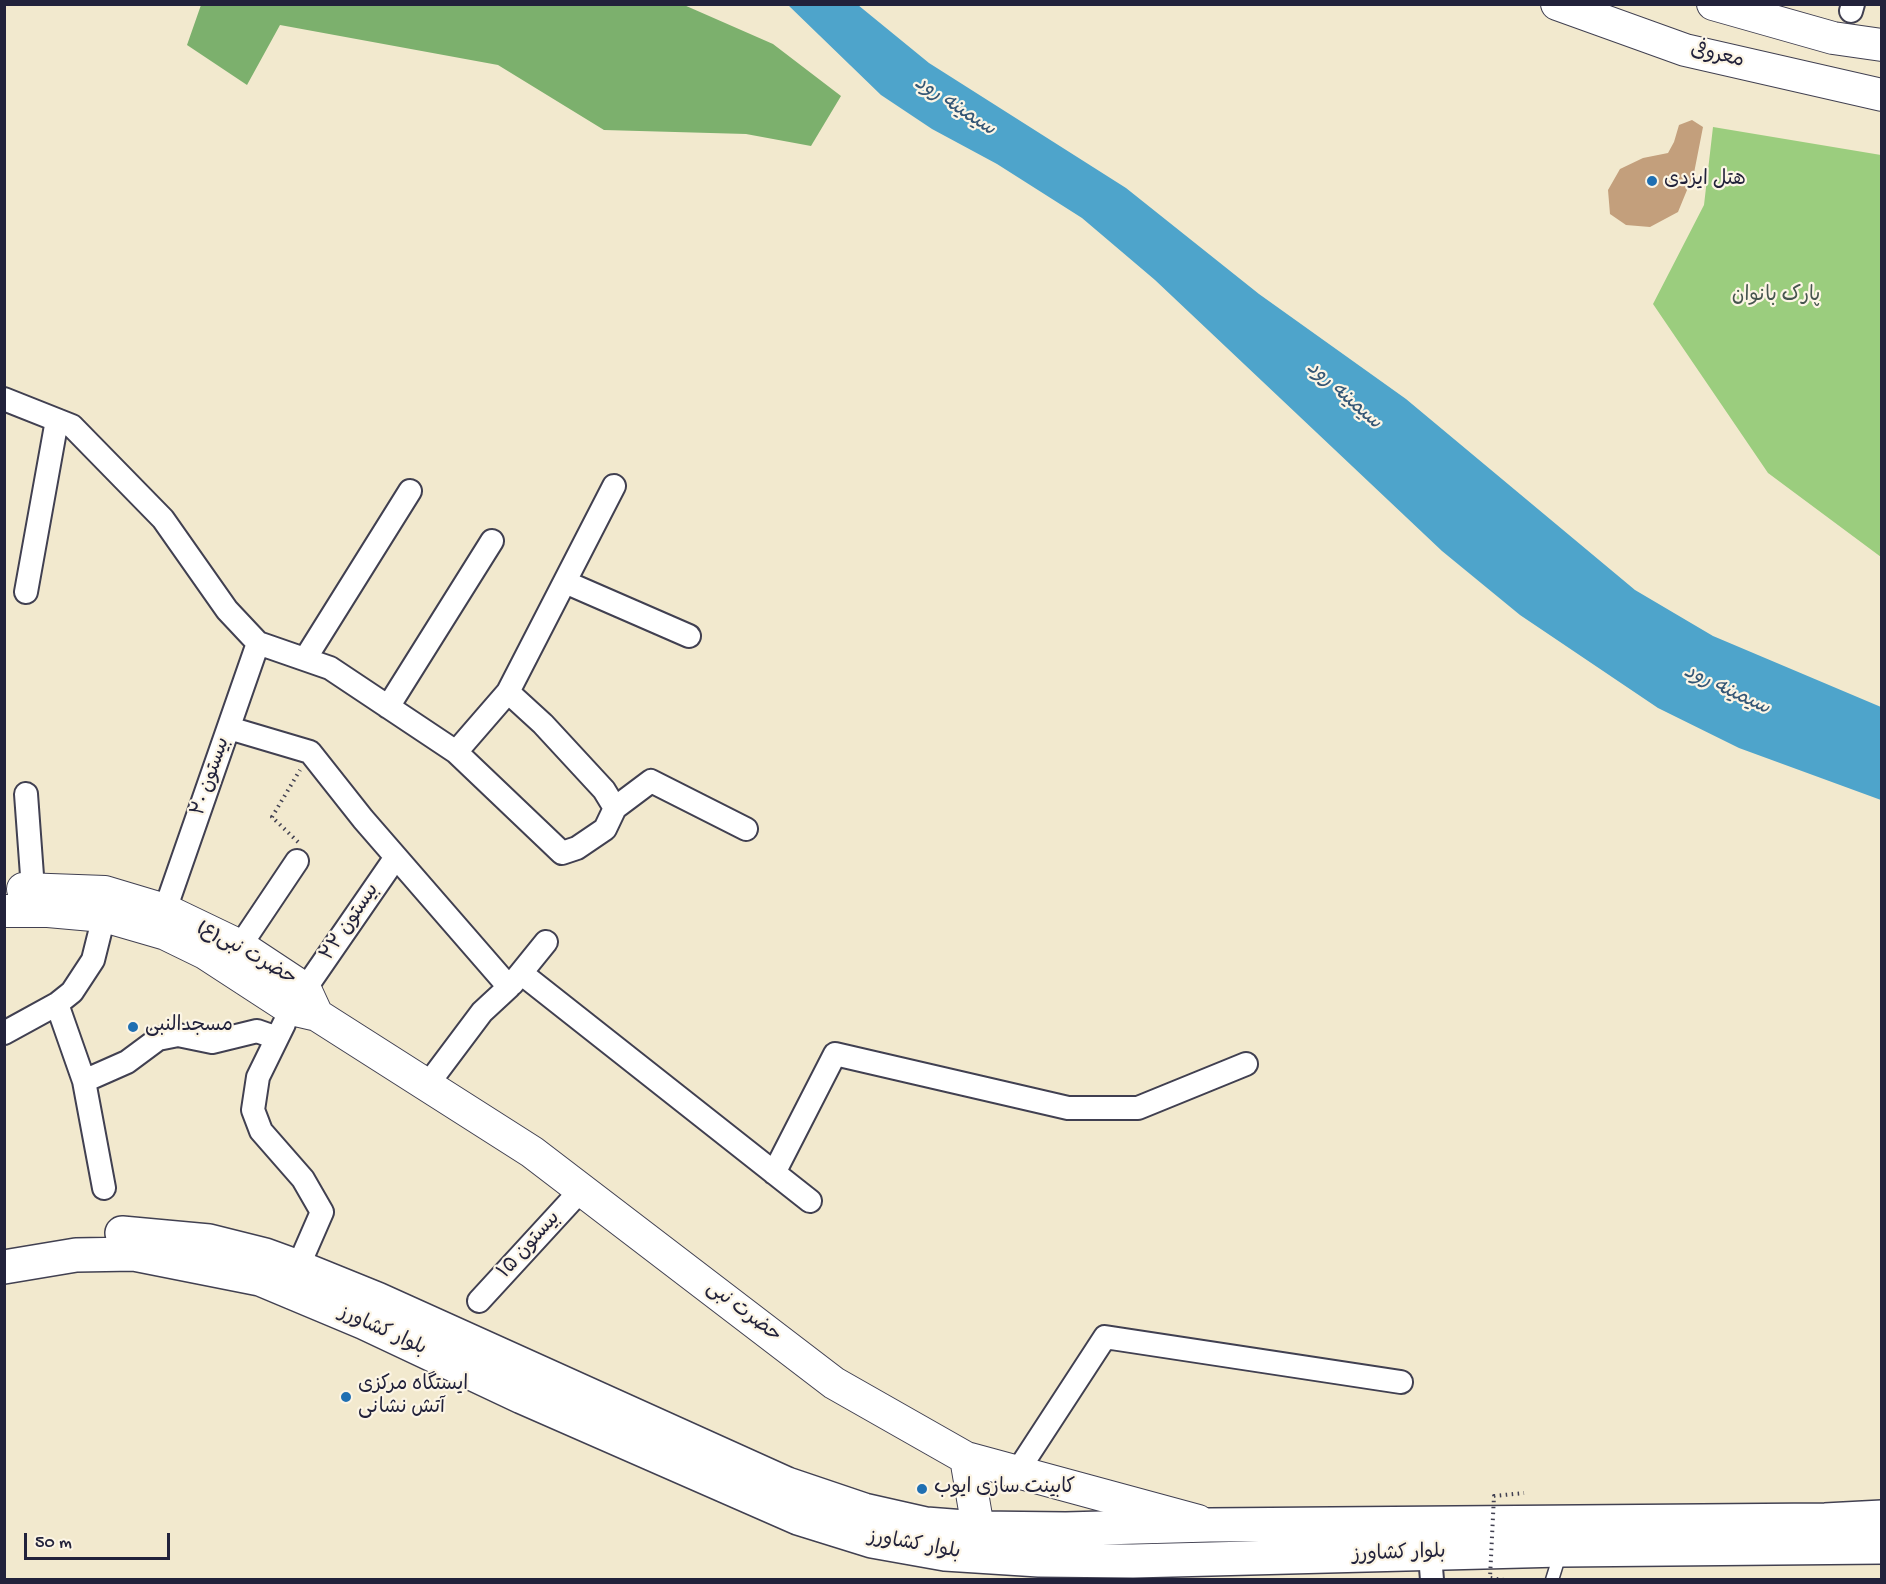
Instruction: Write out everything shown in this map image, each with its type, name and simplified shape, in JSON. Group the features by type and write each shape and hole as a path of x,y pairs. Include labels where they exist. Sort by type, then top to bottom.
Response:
{"main road":[{"name":"بلوار کشاورز","path":"4,1247 73,1234 141,1233 208,1241 265,1255 298,1267 522,1397 798,1518 872,1541 945,1554 1039,1560 1431,1567 1556,1565 1881,1547"},
{"name":"بلوار کشاورز","path":"4,1267 76,1255 134,1254 260,1279 371,1311 787,1484 874,1512 926,1524 978,1528 1066,1529 1210,1525 1813,1520 1881,1517"}],"street":[{"name":"معروفی","path":"1557,4 1685,50 1881,95"},
{"path":"1713,4 1833,38 1881,45"},
{"path":"4,399 72,426 163,519 227,610 258,643 330,668 456,752 562,853 576,848 605,829 615,808 651,781 746,829"},
{"path":"26,591 57,420"},
{"path":"456,752 508,693 614,486"},
{"path":"305,660 410,491"},
{"path":"388,707 492,541"},
{"path":"565,582 689,636"},
{"name":"بیستون ۲۰","path":"165,910 258,643"},
{"path":"508,693 543,724 604,790 615,808"},
{"path":"229,728 310,752 396,857 515,980 810,1201"},
{"path":"19,889 26,794"},
{"name":"بیستون ۲۲","path":"298,1267 322,1212 303,1179 261,1131 254,1110 258,1077 277,1038 305,1004 396,857"},
{"path":"240,946 297,861"},
{"name":"حضرت نبی(ع)","path":"19,889 105,892 165,910 240,946 305,1004"},
{"name":"حضرت نبی(ع)","path":"4,911 48,911 104,916 166,934 305,1004"},
{"path":"4,1033 57,1004 72,992 93,960 104,916"},
{"path":"428,1084 482,1012 515,980 546,942"},
{"path":"57,1004 84,1081 104,1188"},
{"name":"حضرت نبی","path":"305,1004 532,1152 834,1383 966,1458 1210,1525"},
{"path":"84,1081 128,1062 158,1038 178,1035 212,1042 257,1031 277,1038"},
{"path":"774,1173 835,1054 1068,1108 1138,1108 1246,1064"},
{"name":"بیستون ۱۵","path":"479,1301 581,1190"},
{"path":"1017,1472 1105,1337 1401,1382"},
{"path":"966,1458 978,1528"}],"path":[{"path":"297,861 298,841 272,817 310,752"},
{"path":"1504,1580 1490,1578 1494,1496 1524,1493"}],"green space":[{"path":"201,5 684,5 773,44 841,96 811,146 746,134 604,130 498,65 280,25 247,85 187,45"},
{"name":"پارک بانوان","path":"1713,127 1881,155 1881,557 1768,473 1653,304 1704,205"}],"water":[{"name":"سیمینه رود","path":"788,5 858,5 929,63 1126,188 1259,294 1406,399 1635,590 1713,636 1881,707 1881,800 1739,748 1658,708 1520,615 1442,551 1155,280 1082,218 997,164 932,129 881,95"}],"building":[{"name":"هتل ایزدی","path":"1692,120 1703,127 1694,173 1678,212 1650,227 1626,225 1610,214 1608,190 1620,169 1643,158 1668,153 1679,125"}],"place":[{"name":"هتل ایزدی","path":"1652,181"},
{"name":"مسجدالنبی","path":"133,1027"},
{"name":"ایستگاه مرکزی آتش نشانی","path":"346,1397"},
{"name":"کابینت سازی ایوب","path":"922,1489"}]}
